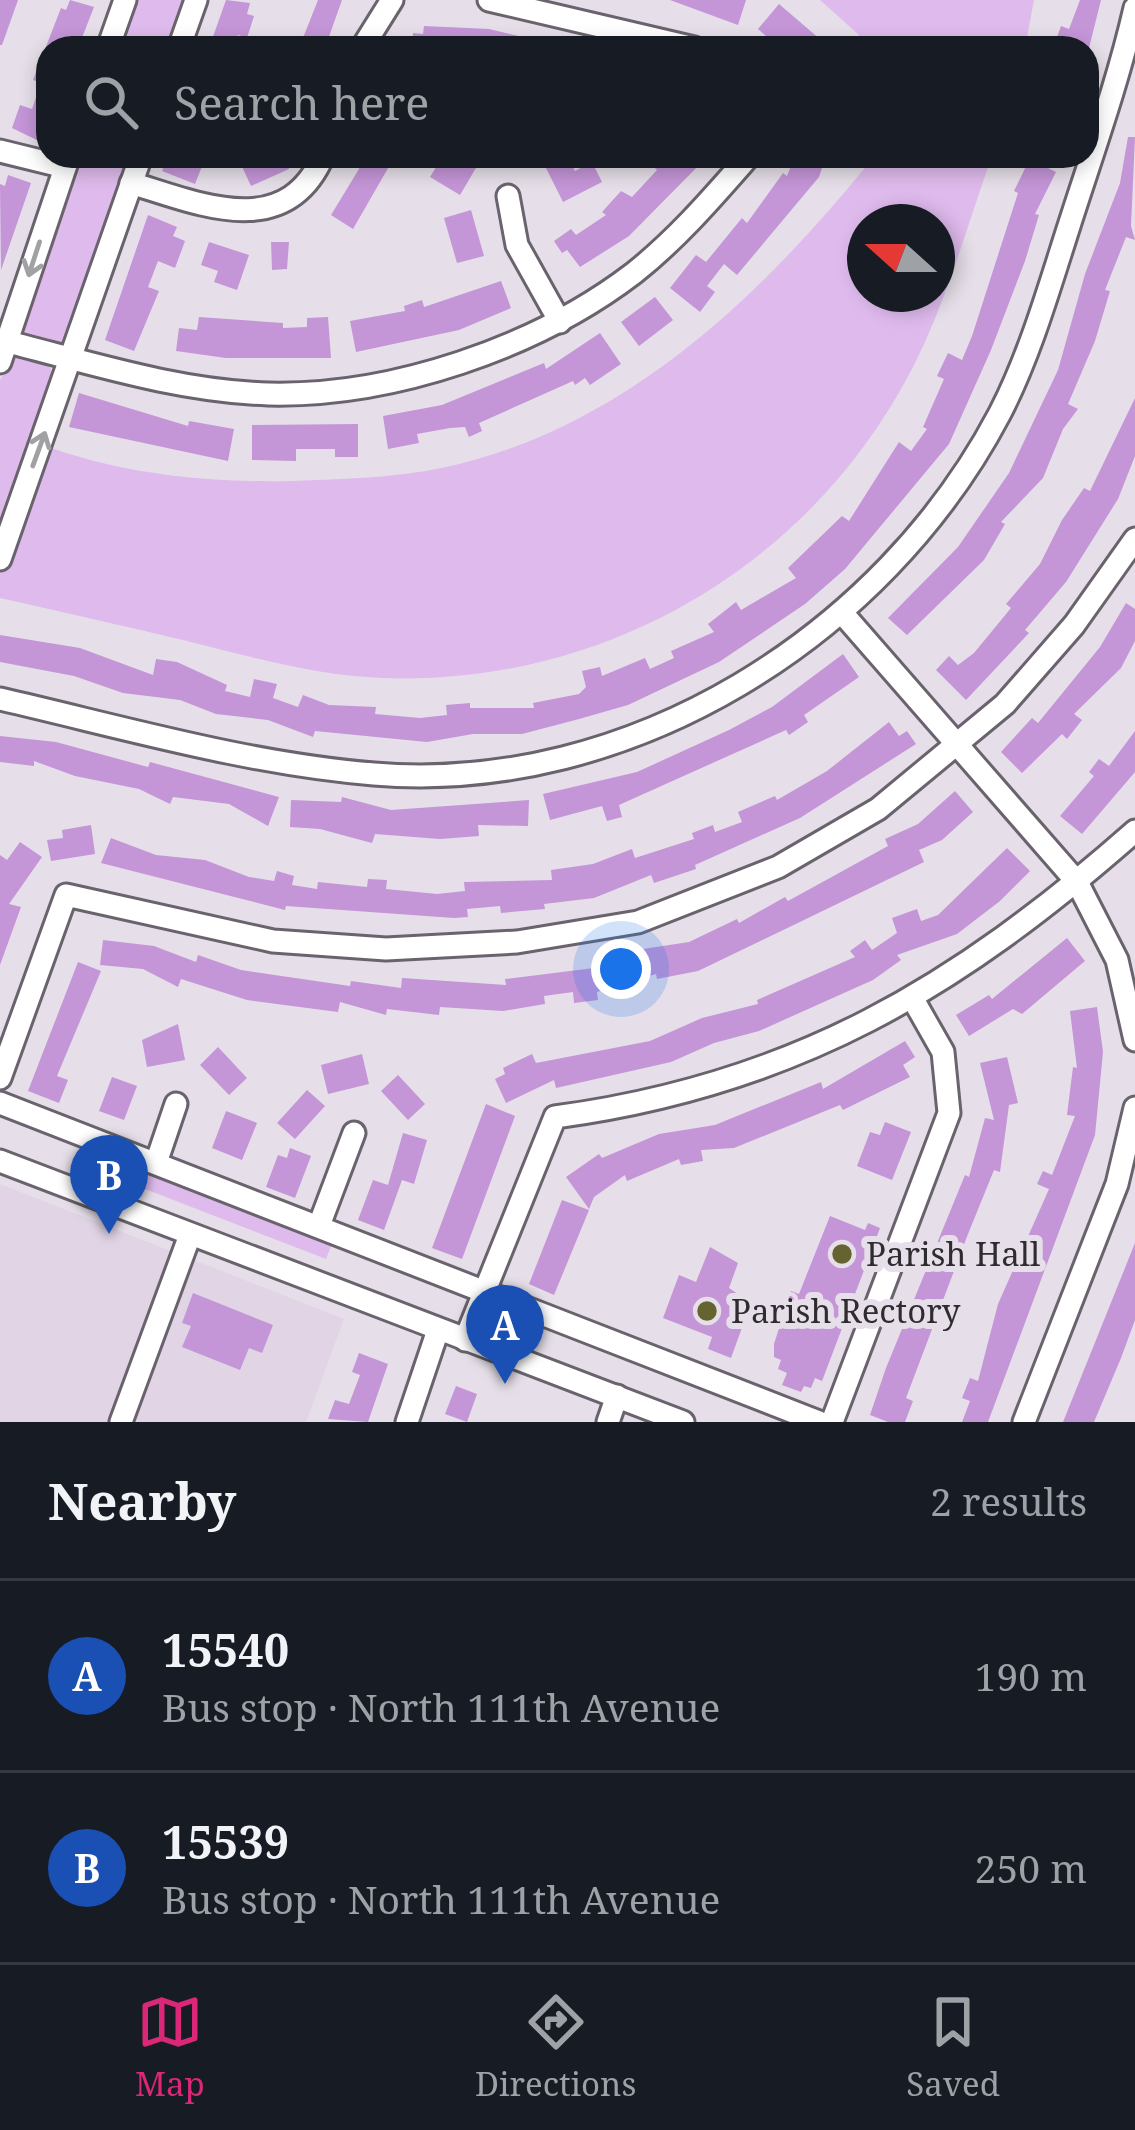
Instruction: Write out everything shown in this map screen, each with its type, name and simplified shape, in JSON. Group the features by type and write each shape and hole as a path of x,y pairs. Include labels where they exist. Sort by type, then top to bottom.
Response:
{"street":[{"path":"112,36 125,0"},
{"path":"183,36 196,0"},
{"path":"370,36 392,0"},
{"path":"489,0 643,36"},
{"path":"1099,125 1135,8"},
{"path":"0,151 36,157"},
{"path":"65,168 2,348 71,359 137,377 268,394 380,384 560,322 634,273 696,218 739,168"},
{"path":"0,559 137,168"},
{"path":"131,183 245,214 287,202 318,168"},
{"path":"0,699 188,742 376,775 484,770 567,757 696,710 844,615 952,491 1001,412 1041,313 1086,168"},
{"path":"508,196 518,245 560,322"},
{"path":"0,1078 66,895 273,941 386,949 517,942 638,922 778,868 878,809 1005,704 1074,625 1135,539"},
{"path":"844,615 1077,882 1117,960 1135,1040"},
{"path":"465,1340 555,1117 686,1094 805,1052 914,1001 1000,944 1135,831"},
{"path":"832,1422 949,1113 943,1052 914,1001"},
{"path":"0,1103 320,1223 819,1422"},
{"path":"157,1160 176,1105"},
{"path":"1024,1422 1117,1184 1135,1108"},
{"path":"320,1223 354,1133"},
{"path":"0,1161 683,1422"},
{"path":"121,1422 190,1235"},
{"path":"407,1422 438,1330"},
{"path":"608,1422 617,1396"}],"shaded area":[{"path":"135,0 187,0 174,36 122,36"},
{"path":"820,0 1034,0 1027,36 859,35"},
{"path":"76,168 128,168 66,339 57,345 29,340 20,329"},
{"path":"865,168 988,168 955,265 955,204 847,204 847,312 937,312 912,369 869,439 818,502 758,555 692,600 621,636 545,661 465,675 383,678 284,665 0,598 0,559 41,444 101,463 197,478 350,479 446,467 510,448 628,390 682,352 781,263"},
{"path":"21,357 50,367 54,379 0,529 0,380 11,360"},
{"path":"102,1152 333,1241 326,1259 96,1170"},
{"path":"0,1184 344,1319 306,1422 0,1422"}],"building":[{"path":"0,0 18,0 2,45 0,45"},
{"path":"70,0 94,7 83,36 50,36 61,8 66,10"},
{"path":"226,0 250,3 247,14 254,16 248,36 213,36"},
{"path":"318,0 342,0 329,36 304,36"},
{"path":"670,0 746,0 738,25"},
{"path":"1080,0 1101,0 1092,36 1057,36 1061,26 1069,29"},
{"path":"779,4 816,36 766,36 758,29"},
{"path":"424,26 489,29 518,36 413,36 423,34"},
{"path":"36,97 36,140 12,128 20,105 32,109"},
{"path":"1128,137 1135,137 1131,226 1135,240 1126,237 1105,290 1110,291 1095,341 1068,404 1078,409 1063,429 1043,478 1001,522 1005,524 984,560 907,635 888,618 958,547 1009,473 1058,370 1085,274 1120,183"},
{"path":"163,168 201,168 195,184"},
{"path":"243,168 289,168 289,169 251,186"},
{"path":"388,168 353,229 331,215 359,169"},
{"path":"436,168 476,168 460,195 430,177"},
{"path":"546,168 595,168 602,182 563,202"},
{"path":"696,168 629,236 580,267 567,250 562,253 554,241 571,229 576,235 606,215 602,212 621,191 632,197 657,170"},
{"path":"790,168 822,168 737,275 724,264 707,286 715,292 700,312 670,288 696,255 706,262 742,218 747,223 783,173 787,176"},
{"path":"1025,168 1056,172 1035,214 1039,215 1025,261 991,350 949,444 845,569 805,604 719,662 628,705 522,734 473,734 427,742 315,731 313,737 268,720 216,714 180,700 123,693 74,676 0,662 0,635 80,648 153,675 156,659 177,662 227,685 225,691 250,697 254,679 277,684 273,698 298,707 303,695 329,705 376,707 375,714 420,718 447,715 446,705 534,708 533,703 579,694 586,687 582,671 600,667 602,676 645,658 650,669 674,658 671,651 714,632 708,624 736,602 741,610 796,578 788,568 842,516 849,521 899,442 911,451 927,429 923,427 944,379 937,376 948,353 962,360 972,336 1018,193 1014,191"},
{"path":"8,175 31,183 1,270 0,184 5,186"},
{"path":"471,210 484,256 457,263 444,218"},
{"path":"148,215 177,227 173,236 185,241 175,268 158,261 148,287 159,291 134,351 105,340"},
{"path":"209,242 249,255 237,290 214,282 218,271 201,265"},
{"path":"271,242 289,242 287,269 272,270"},
{"path":"501,281 511,308 459,330 356,352 350,321 405,311 404,306 422,300 424,307"},
{"path":"655,297 673,320 639,346 621,322"},
{"path":"199,317 283,323 283,328 307,327 307,318 328,317 331,358 226,358 176,351 179,328 197,330"},
{"path":"600,333 621,364 590,385 585,378 575,385 573,381 479,423 482,431 469,437 465,427 450,428 417,434 419,443 388,449 383,416 442,405 544,363 546,369"},
{"path":"79,393 188,426 189,421 234,429 228,461 69,427"},
{"path":"1135,398 1135,456 1118,499 1066,582 1025,630 1029,633 966,700 936,670 949,656 958,665 974,653 1011,608 1006,604 1040,564 1062,520 1084,488 1090,491"},
{"path":"358,424 358,457 335,457 335,449 296,449 296,461 252,460 252,425"},
{"path":"1126,603 1135,609 1135,641 1121,668 1074,714 1082,720 1067,739 1062,734 1022,773 1001,752 1032,718 1038,723 1100,647"},
{"path":"843,654 859,677 804,715 808,722 789,735 786,730 619,805 622,817 607,821 602,806 550,820 543,794 637,772 729,730 772,707"},
{"path":"889,722 899,736 907,731 916,744 800,818 695,865 696,869 654,883 651,875 594,898 544,904 545,909 501,913 500,906 467,909 468,917 454,918 286,906 285,910 101,863 111,838 156,855 205,860 249,877 274,881 277,871 294,876 292,885 317,889 318,882 367,887 368,879 387,880 386,889 437,894 465,891 464,882 552,880 551,870 593,864 632,849 635,858 694,839 692,833 713,825 715,832 742,822 738,812 775,796 777,800 827,771"},
{"path":"1135,731 1135,772 1082,834 1060,816 1094,776 1089,772 1099,759 1109,766"},
{"path":"0,736 56,742 148,767 150,762 279,797 268,826 229,804 173,797 170,804 139,789 75,776 34,761 34,766 0,762"},
{"path":"955,791 973,812 942,840 919,850 924,862 698,971 657,979 656,974 597,992 598,1000 574,1003 573,992 544,996 545,1004 503,1011 440,1007 439,1015 387,1009 386,1015 340,1002 338,1012 247,1000 181,979 178,987 143,969 100,965 103,940 154,946 196,962 198,955 241,970 350,986 351,981 401,988 402,978 506,985 505,979 602,967 600,961 689,942 737,919 739,923 785,897 788,901 888,846 885,839 918,824"},
{"path":"342,797 391,810 529,800 528,826 478,825 479,836 440,839 375,834 372,843 320,829 290,827 291,800 341,802"},
{"path":"91,825 95,854 51,861 47,840 63,838 62,830"},
{"path":"20,842 42,857 9,904 21,907 0,965 0,855 7,860"},
{"path":"1007,848 1030,871 1000,901 957,934 897,955 901,960 873,980 759,1031 714,1043 671,1062 556,1088 554,1080 506,1103 495,1079 505,1074 503,1068 532,1054 536,1063 650,1041 702,1018 758,1004 757,1000 855,957 850,951 865,940 872,950 897,933 892,918 917,909 921,921 938,915"},
{"path":"1067,938 1085,961 1022,1014 1013,1009 969,1036 956,1015 989,995 992,999"},
{"path":"78,962 101,971 57,1076 68,1080 59,1103 28,1091"},
{"path":"1097,1007 1103,1052 1095,1135 988,1422 962,1422 970,1401 962,1398 970,1378 978,1381 998,1304 1049,1189 1037,1184 1043,1171 1052,1175 1075,1116 1067,1115 1073,1067 1077,1068 1070,1011"},
{"path":"178,1024 185,1060 147,1067 142,1040"},
{"path":"905,1041 915,1057 903,1065 910,1077 843,1110 840,1105 734,1148 701,1150 703,1161 681,1165 679,1159 627,1181 625,1175 594,1197 589,1209 566,1177 599,1154 602,1158 659,1134 715,1125 821,1082 823,1089"},
{"path":"218,1047 247,1078 229,1095 200,1065"},
{"path":"362,1054 369,1084 328,1094 321,1065"},
{"path":"1007,1057 1018,1103 1009,1105 1000,1172 994,1170 968,1234 906,1398 913,1401 905,1422 888,1422 870,1415 886,1368 965,1175 969,1177 985,1118 994,1120 980,1063"},
{"path":"398,1075 425,1104 408,1120 381,1091"},
{"path":"112,1077 137,1086 124,1120 99,1111"},
{"path":"307,1090 325,1106 295,1139 277,1123"},
{"path":"486,1104 515,1116 462,1259 432,1248"},
{"path":"226,1111 257,1123 242,1160 212,1148"},
{"path":"885,1122 911,1132 892,1180 857,1166 870,1132 880,1135"},
{"path":"403,1133 427,1140 414,1184 402,1180 384,1230 358,1220 373,1180 388,1185"},
{"path":"290,1148 311,1156 295,1198 266,1187 278,1155 287,1158"},
{"path":"562,1200 589,1210 554,1295 529,1284"},
{"path":"830,1216 865,1230 868,1223 880,1228 822,1381 815,1378 811,1388 804,1386 801,1392 782,1385 787,1373 778,1369 781,1360 774,1357 774,1344 791,1291 799,1294"},
{"path":"1135,1243 1135,1320 1121,1358 1094,1422 1063,1422"},
{"name":"Parish Rectory","path":"710,1247 738,1263 729,1288 751,1303 731,1358 708,1349 712,1337 663,1318 679,1275 696,1282"},
{"path":"193,1293 273,1325 262,1353 249,1348 240,1370 182,1347 191,1326 182,1323"},
{"path":"359,1353 388,1364 368,1422 328,1419 335,1400 349,1404 360,1375 352,1372"},
{"path":"456,1386 477,1394 467,1422 445,1414"}],"place":[{"name":"15539","path":"109,1234"},
{"name":"Parish Hall","path":"842,1254"},
{"name":"Parish Rectory","path":"707,1311"},
{"name":"15540","path":"505,1384"}]}
